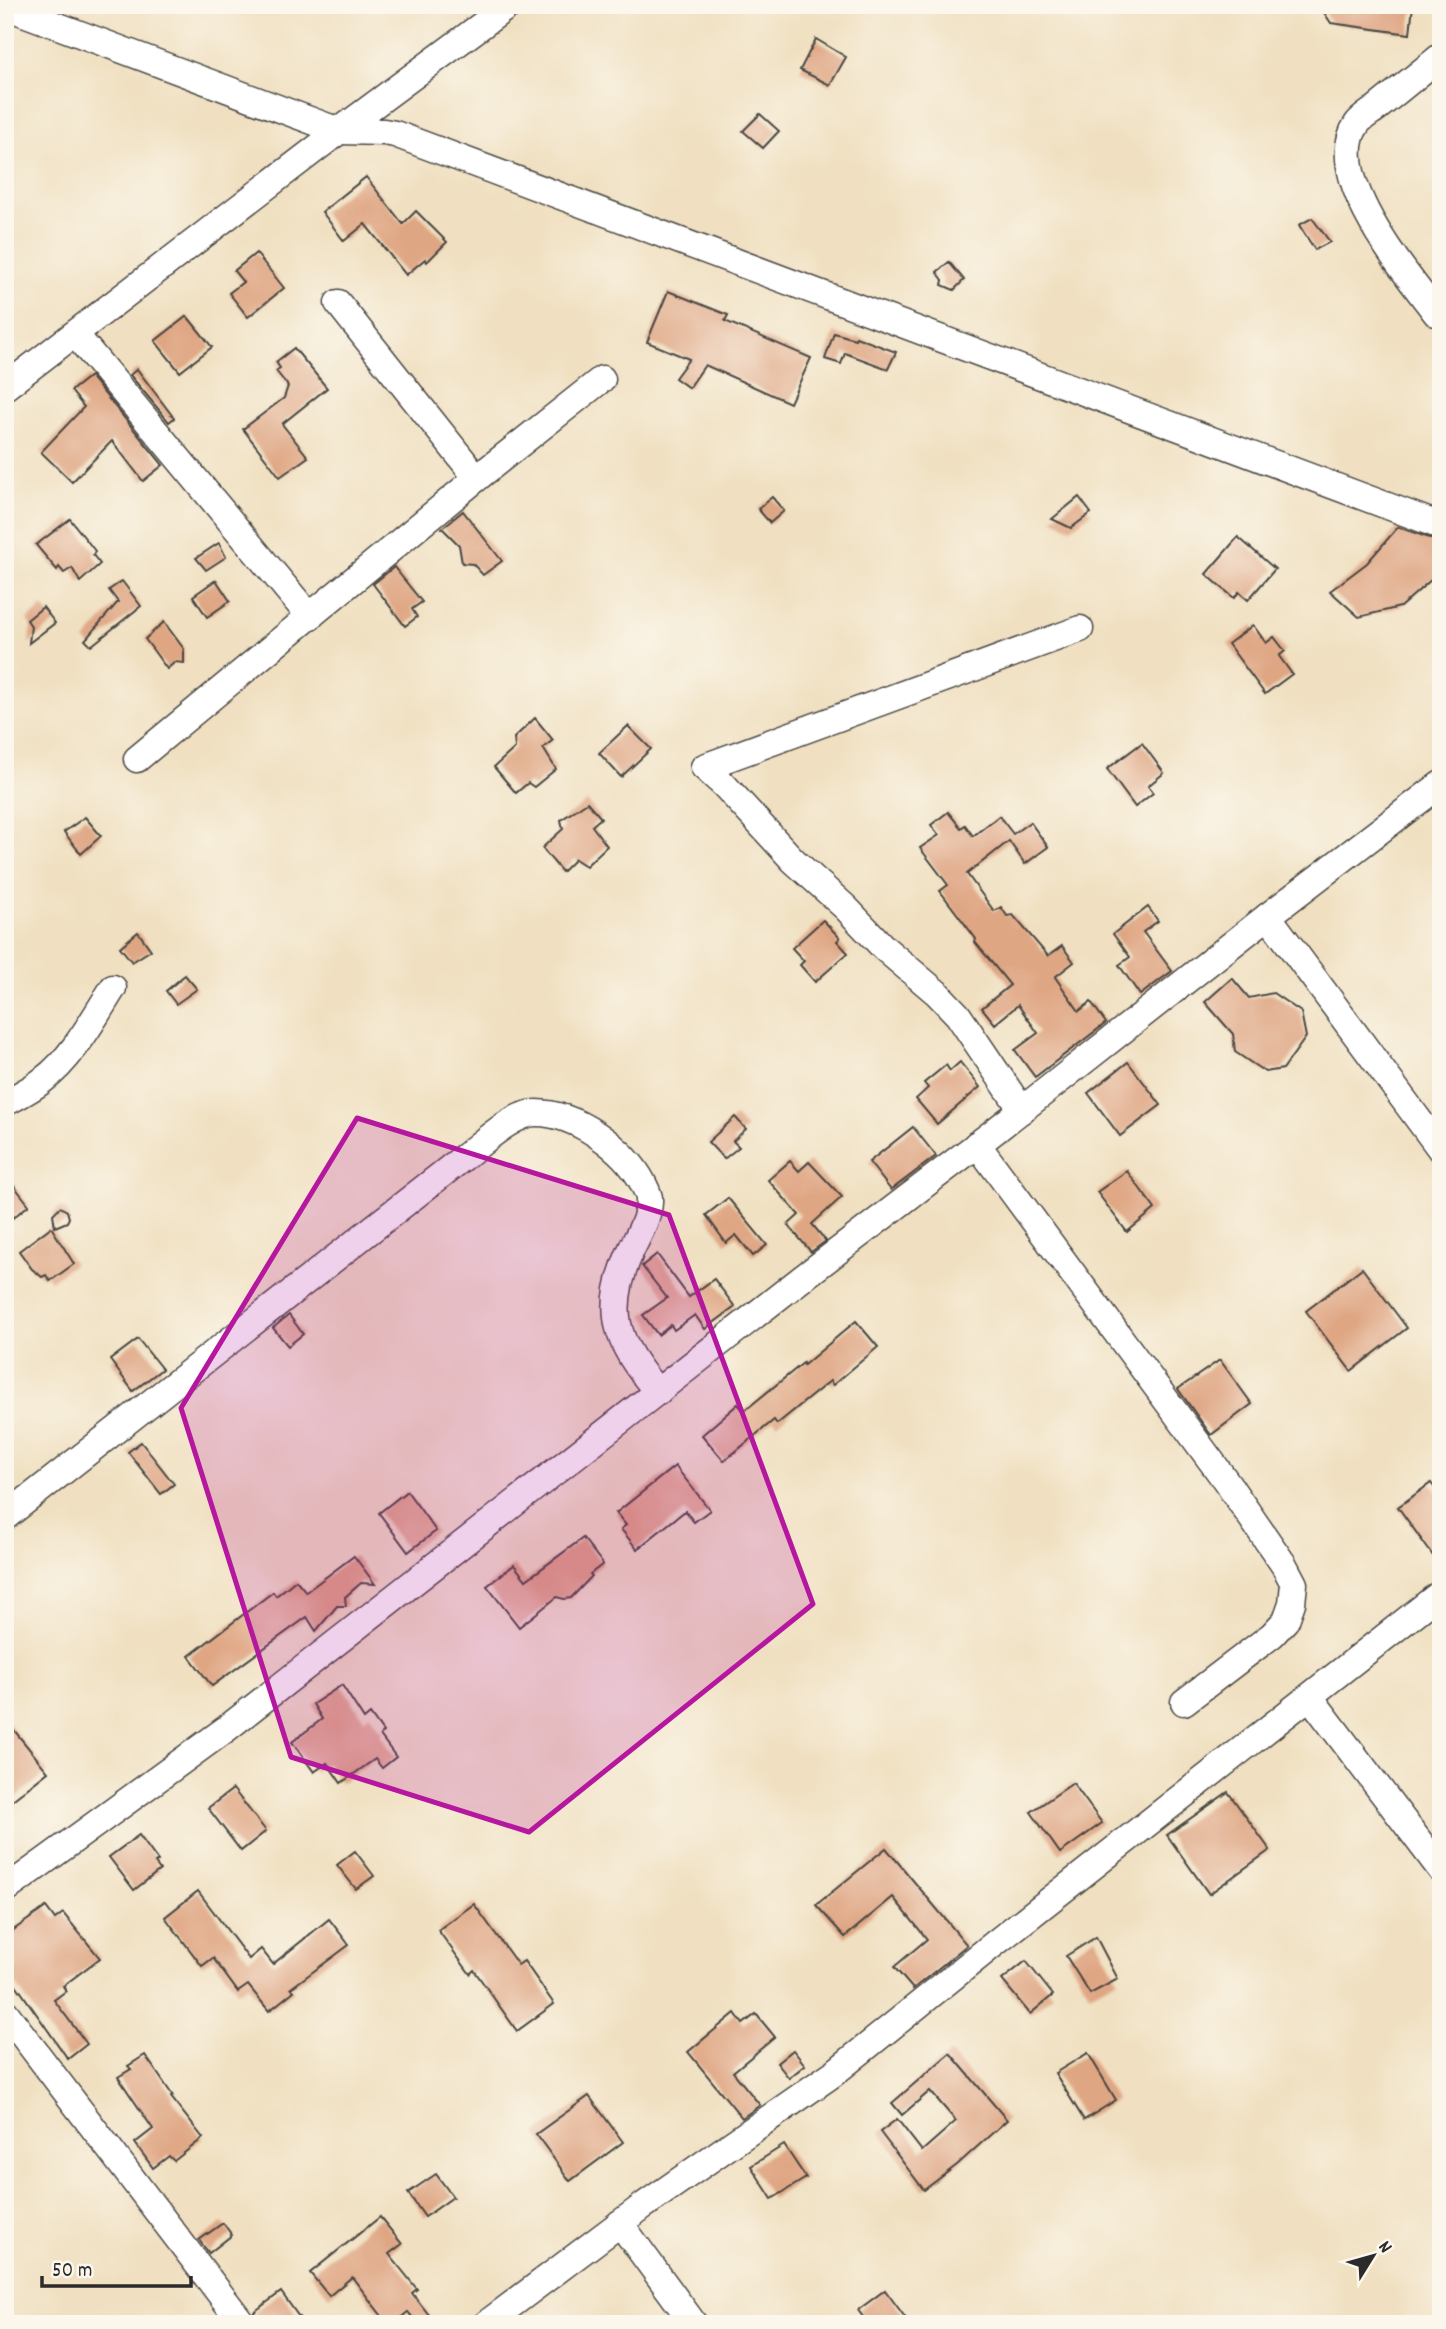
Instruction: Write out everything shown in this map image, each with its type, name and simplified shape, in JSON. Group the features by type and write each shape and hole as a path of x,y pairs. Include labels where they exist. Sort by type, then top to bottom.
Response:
{"street":[{"path":"5,387 339,131 509,5"},
{"path":"5,6 339,131 395,134 1441,526"},
{"path":"1436,313 1376,231 1360,199 1350,161 1352,136 1357,123 1441,56"},
{"path":"338,303 477,478"},
{"path":"75,334 310,617"},
{"path":"137,759 477,478 602,379"},
{"path":"1021,1110 958,1015 793,860 704,767 1080,629"},
{"path":"5,1890 226,1729 1441,784"},
{"path":"1268,916 1441,1150"},
{"path":"5,1103 44,1080 59,1066 113,988"},
{"path":"5,1517 502,1128 521,1117 535,1113 559,1117 609,1142 636,1169 649,1195 648,1211 620,1276 615,1299 619,1333 631,1357 658,1392"},
{"path":"977,1144 1226,1481 1284,1564 1294,1584 1292,1603 1286,1620 1272,1635 1184,1702"},
{"path":"486,2324 621,2223 834,2073 1441,1594"},
{"path":"1310,1696 1441,1870"},
{"path":"5,2012 243,2324"},
{"path":"621,2223 694,2324"}],"highlighted area":[{"path":"357,1118 669,1215 813,1604 529,1832 291,1757 181,1408"}],"building":[{"path":"1319,5 1413,5 1410,34 1331,23"},
{"path":"816,39 846,57 830,85 800,70"},
{"path":"760,114 779,131 763,148 743,131"},
{"path":"366,177 403,224 416,211 447,242 427,262 425,259 406,275 365,224 344,241 322,212"},
{"path":"1312,218 1330,242 1315,250 1299,225"},
{"path":"256,253 284,288 248,317 229,293 243,282 234,271"},
{"path":"949,262 964,280 954,290 942,285 943,280 937,272"},
{"path":"668,291 728,315 725,321 811,358 790,403 705,365 689,388 675,378 689,359 647,342"},
{"path":"187,316 212,347 180,372 155,341"},
{"path":"834,333 855,339 856,337 896,352 888,369 845,353 841,364 825,359"},
{"path":"294,348 327,388 282,424 308,457 280,477 243,429 284,398 288,386 276,371 280,368 276,362"},
{"path":"137,369 174,418 169,422 130,375"},
{"path":"90,376 163,465 143,481 112,441 72,482 41,452 84,407 71,391"},
{"path":"772,497 784,511 770,523 758,509"},
{"path":"1079,497 1091,513 1071,528 1052,519"},
{"path":"463,511 502,561 483,575 473,564 462,563 459,545 442,528"},
{"path":"70,519 95,551 93,555 100,564 80,582 72,568 64,573 59,567 57,570 36,545"},
{"path":"1398,527 1441,542 1441,571 1400,607 1359,617 1330,591 1367,563"},
{"path":"1238,537 1275,569 1248,600 1239,592 1234,598 1206,574"},
{"path":"219,543 226,557 206,570 196,558"},
{"path":"394,567 422,602 412,609 417,617 405,626 373,584"},
{"path":"216,580 230,601 207,617 193,596"},
{"path":"122,581 141,606 91,646 85,640 118,602 109,590"},
{"path":"43,607 55,623 29,643 31,626 27,620"},
{"path":"164,622 184,649 184,663 175,662 167,669 145,639"},
{"path":"1253,625 1266,643 1274,637 1285,651 1279,656 1292,674 1265,694 1228,644"},
{"path":"535,718 553,740 543,748 556,769 534,787 528,783 516,793 494,767 515,748 514,738"},
{"path":"628,726 651,749 621,777 599,753"},
{"path":"1142,743 1164,773 1148,786 1153,793 1135,807 1107,769"},
{"path":"587,802 601,818 592,826 607,846 586,866 575,859 562,872 542,848 563,829 561,820"},
{"path":"948,812 961,828 965,825 973,836 999,816 1013,834 1030,822 1048,847 1025,864 1009,841 967,874 994,911 1001,907 1007,916 1013,915 1048,956 1062,946 1074,962 1055,977 1079,1011 1091,1002 1106,1023 1035,1077 1015,1050 1038,1033 1018,1005 995,1024 982,1008 1010,985 975,942 976,939 940,891 948,885 920,848 939,835 931,825"},
{"path":"85,817 101,836 81,854 64,832"},
{"path":"1148,907 1158,921 1143,932 1172,971 1140,995 1119,965 1130,957 1113,934"},
{"path":"823,920 840,938 837,941 848,953 815,982 800,965 804,961 792,948"},
{"path":"138,932 151,950 132,962 120,947"},
{"path":"185,975 197,989 176,1004 166,991"},
{"path":"1232,978 1249,998 1273,993 1301,1012 1306,1037 1283,1069 1265,1072 1235,1052 1233,1034 1205,1002"},
{"path":"960,1062 980,1087 937,1124 916,1099 928,1088 924,1083 946,1065 950,1071"},
{"path":"1128,1062 1161,1105 1120,1136 1088,1093"},
{"path":"735,1117 746,1129 733,1141 739,1147 724,1159 708,1142"},
{"path":"913,1127 936,1156 891,1190 869,1162"},
{"path":"790,1161 799,1171 809,1162 842,1197 812,1224 826,1241 811,1252 788,1225 799,1215 768,1180"},
{"path":"1127,1171 1155,1209 1127,1232 1097,1192"},
{"path":"5,1174 29,1205 5,1224"},
{"path":"728,1198 767,1245 753,1256 736,1235 726,1243 706,1215"},
{"path":"60,1207 67,1211 69,1218 67,1222 55,1227 53,1214"},
{"path":"51,1227 74,1264 50,1281 46,1275 42,1277 32,1269 19,1251"},
{"path":"657,1254 689,1297 714,1279 735,1307 705,1329 695,1315 674,1330 671,1325 658,1335 643,1315 667,1298 642,1266"},
{"path":"1362,1268 1407,1328 1351,1371 1306,1311"},
{"path":"289,1315 303,1334 288,1346 273,1328"},
{"path":"856,1321 878,1347 833,1385 830,1381 777,1424 774,1420 724,1461 702,1435 738,1404 744,1411"},
{"path":"138,1339 162,1369 133,1391 110,1360"},
{"path":"1220,1360 1252,1404 1211,1435 1178,1389"},
{"path":"141,1442 174,1484 161,1494 128,1452"},
{"path":"675,1466 710,1510 694,1522 685,1511 637,1549 621,1529 626,1525 616,1513"},
{"path":"1431,1483 1441,1496 1441,1567 1398,1507"},
{"path":"407,1491 436,1531 408,1552 379,1513"},
{"path":"583,1538 603,1564 590,1574 592,1576 571,1598 557,1597 519,1627 487,1586 514,1565 526,1580"},
{"path":"354,1556 375,1584 361,1583 345,1597 346,1606 337,1606 316,1631 307,1617 212,1686 189,1656 273,1592 276,1596 296,1580 306,1592"},
{"path":"342,1685 364,1719 370,1714 383,1732 380,1735 396,1757 382,1768 375,1759 341,1783 327,1763 314,1772 292,1742 322,1719 313,1704"},
{"path":"5,1719 48,1772 5,1806"},
{"path":"1073,1783 1102,1823 1060,1853 1031,1812"},
{"path":"233,1789 266,1831 241,1851 208,1808"},
{"path":"1228,1792 1270,1850 1209,1894 1167,1835"},
{"path":"139,1835 158,1861 155,1863 160,1870 134,1890 109,1857"},
{"path":"886,1848 967,1945 913,1989 894,1967 927,1939 893,1897 845,1937 816,1905"},
{"path":"355,1851 374,1876 356,1889 337,1865"},
{"path":"198,1891 249,1959 261,1949 273,1964 329,1919 349,1945 291,1988 294,1991 269,2011 248,1985 238,1992 213,1958 202,1966 165,1917"},
{"path":"474,1904 518,1965 524,1961 554,2004 517,2031 474,1970 470,1974 438,1930"},
{"path":"46,1907 55,1919 63,1913 100,1958 63,1986 66,1991 54,2000 87,2044 68,2059 5,1969 5,1936"},
{"path":"1096,1937 1118,1979 1090,1994 1066,1956"},
{"path":"1026,1961 1053,1995 1030,2014 1002,1980"},
{"path":"735,2013 743,2024 756,2014 775,2037 733,2072 760,2105 742,2118 688,2052"},
{"path":"793,2050 805,2065 789,2078 777,2063"},
{"path":"950,2053 1007,2120 957,2165 924,2190 880,2132 897,2119 922,2151 956,2121 930,2091 902,2115 892,2103"},
{"path":"1088,2053 1116,2100 1084,2120 1055,2073"},
{"path":"145,2055 173,2096 171,2097 203,2138 174,2161 169,2156 153,2168 135,2143 153,2129 118,2077 131,2069 128,2066"},
{"path":"589,2096 623,2142 570,2181 536,2134"},
{"path":"784,2145 806,2178 772,2199 751,2166"},
{"path":"436,2174 453,2197 425,2217 408,2193"},
{"path":"380,2217 402,2244 389,2254 417,2289 412,2293 436,2324 418,2324 408,2312 393,2324 388,2324 352,2277 329,2296 310,2273"},
{"path":"223,2223 232,2235 209,2253 199,2240"},
{"path":"885,2290 910,2324 868,2324 858,2310"},
{"path":"281,2292 304,2324 258,2324 254,2312"}]}
